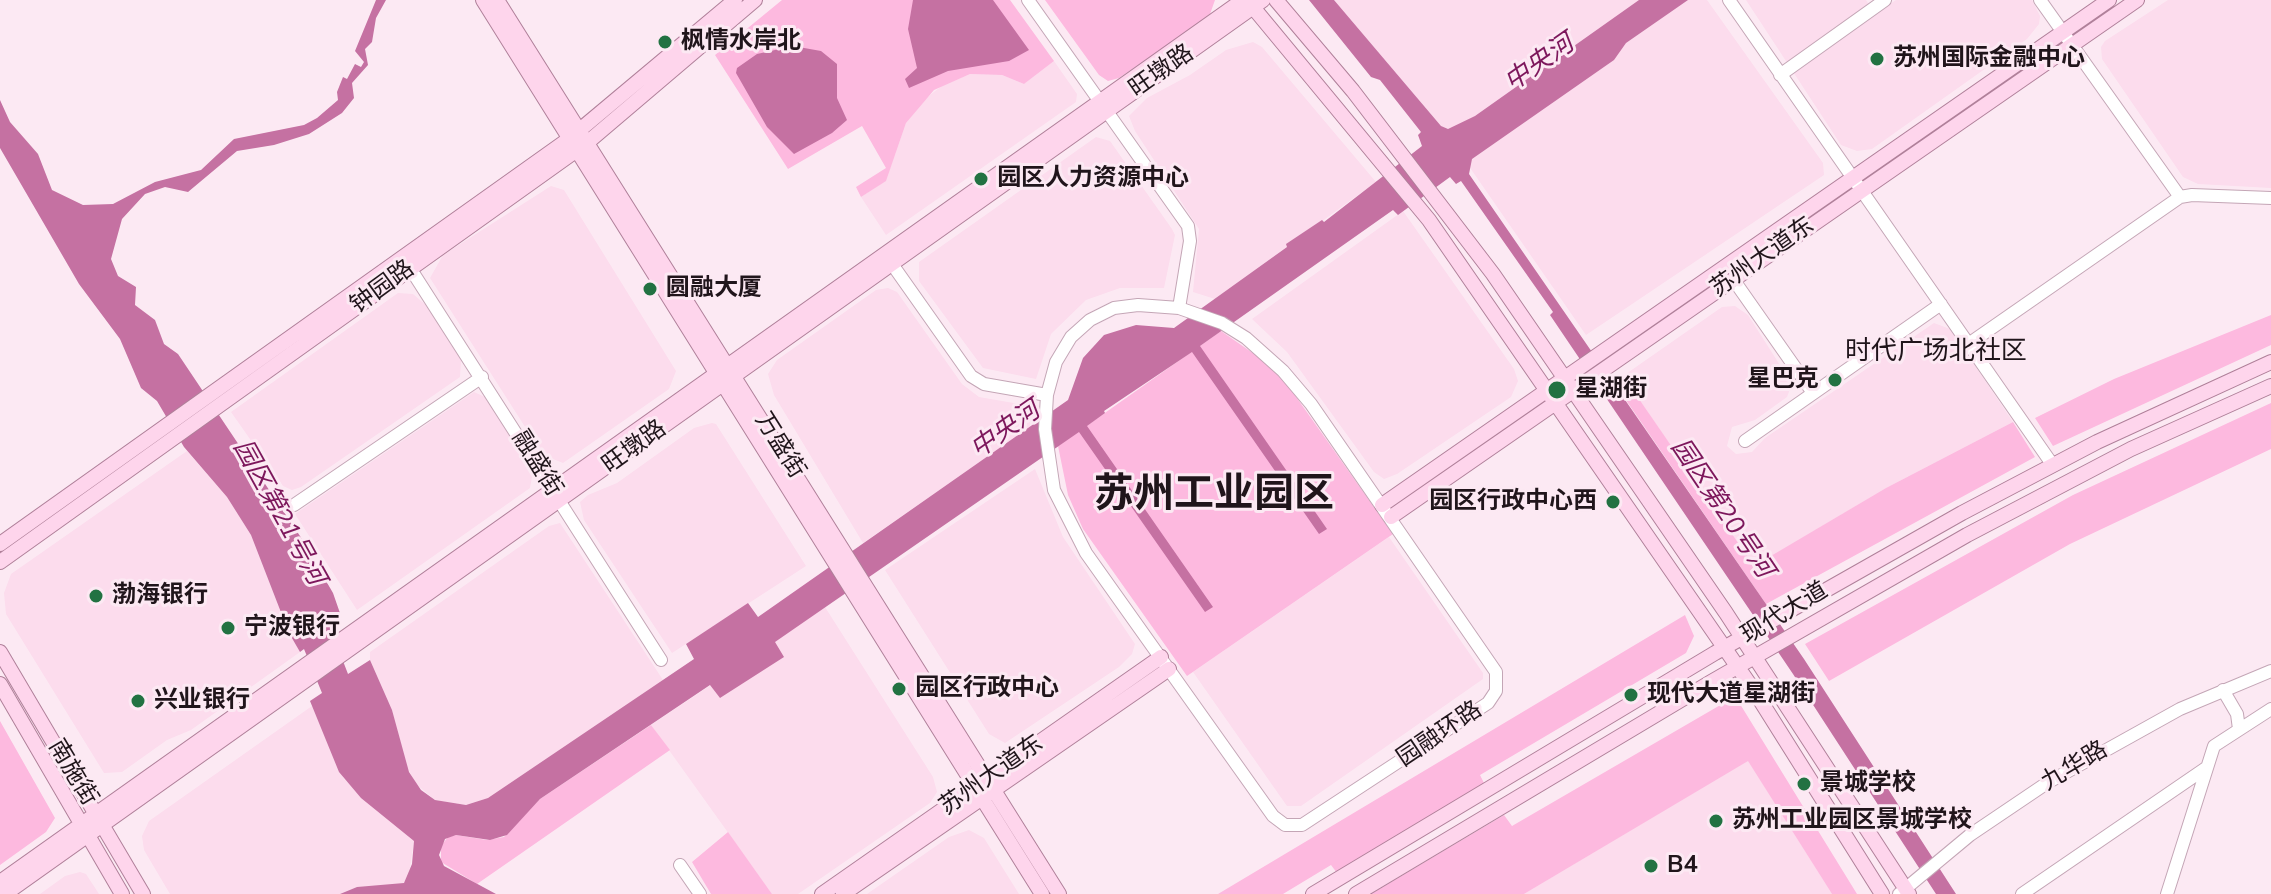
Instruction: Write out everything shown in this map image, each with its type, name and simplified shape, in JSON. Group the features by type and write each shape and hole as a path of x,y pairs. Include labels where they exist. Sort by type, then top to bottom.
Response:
{"main road":[{"name":"万盛街","path":"483,0 578,140 985,788 1059,894"},
{"name":"万盛街","path":"497,0 578,140"},
{"name":"钟园路","path":"0,544 169,432 578,140 735,0"},
{"name":"钟园路","path":"216,399 410,268 755,0"},
{"path":"1276,0 1493,274 1744,639 1904,892"},
{"name":"苏州大道东","path":"2067,38 2109,0"},
{"name":"苏州大道东","path":"1386,511 2067,38 2137,0"},
{"name":"旺墩路","path":"5,894 85,830 1251,2"},
{"path":"1251,2 1419,207 1738,667 1882,894"},
{"name":"苏州大道东","path":"1602,360 1733,279 1856,185"},
{"name":"现代大道","path":"1313,894 1725,648 2052,464 2271,362"},
{"name":"现代大道","path":"1356,894 1738,667 2036,498 2271,386"},
{"name":"钟园路","path":"0,562 169,432"},
{"name":"南施街","path":"0,652 143,894"},
{"name":"苏州大道东","path":"822,894 985,788 1165,663"},
{"name":"南施街","path":"0,684 122,894"},
{"name":"万盛街","path":"985,788 1042,894"},
{"name":"苏州大道东","path":"843,894 985,788"},
{"name":"旺墩路","path":"0,882 85,830"}],"street":[{"path":"1028,0 1188,226 1190,241 1185,310"},
{"path":"1729,0 2052,464"},
{"path":"1780,75 1885,0"},
{"path":"2040,0 2180,197"},
{"path":"1970,343 2180,197 2271,198"},
{"path":"888,259 971,376 984,384 1046,400"},
{"name":"融盛街","path":"410,268 661,660"},
{"path":"1733,279 1813,393"},
{"path":"1745,441 1941,304"},
{"name":"园融环路","path":"1129,306 1185,310 1234,329 1273,360 1301,391 1494,668 1497,688 1484,706 1319,817 1291,826 1273,816 1074,532 1054,490 1047,460 1046,400 1063,348 1090,320 1129,306"},
{"path":"294,505 482,377"},
{"name":"九华路","path":"1904,892 1936,862 2047,783 2131,734 2226,688 2271,671"},
{"path":"2226,688 2243,710 2255,719"},
{"path":"2226,688 2237,714 2239,729"},
{"path":"2167,894 2214,746 2271,709"},
{"path":"2022,894 2206,768"},
{"path":"680,865 700,894"}],"shaded area":[{"path":"782,0 1010,0 1054,61 1024,84 1002,75 970,74 934,90 906,123 886,181 861,197 856,187 886,168 862,126 788,169 715,55"},
{"path":"1045,0 1215,0 1209,17 1119,78 1108,81 1099,75"},
{"path":"1334,0 1707,0 1823,163 1824,175 1586,335 1441,126"},
{"name":"苏州国际金融中心","path":"1746,0 1866,0 1875,14 1896,0 2032,0 2040,16 2039,24 2027,39 1872,149 1857,151 1841,145"},
{"path":"2168,0 2271,0 2271,188 2198,184 2183,177 2102,59 2101,47 2105,41"},
{"path":"1253,42 1262,47 1376,182 1215,299 1193,292 1199,229 1135,131 1129,116 1147,98 1190,75 1226,50"},
{"path":"1054,61 1077,94 1076,102 886,235 861,197 886,180 906,123 921,102 943,85 970,74 1002,75 1024,84"},
{"path":"1096,137 1110,141 1175,235 1164,288 1120,288 1086,300 1051,334 1036,379 983,368 919,281 919,262"},
{"name":"圆融大厦","path":"551,186 564,190 676,371 669,389 563,463 543,455 430,278 443,255"},
{"path":"1403,211 1514,369 1518,381 1511,397 1397,474 1384,479 1374,472 1287,352 1252,319"},
{"path":"888,288 897,292 962,384 979,397 1031,406 1030,427 863,543 774,395 768,374 777,360 876,290"},
{"path":"398,293 413,294 427,306 461,359 460,377 301,487 292,490 283,486 231,412"},
{"path":"1735,306 1748,315 1792,384 1787,397 1755,420 1732,427 1727,446 1736,454 1752,452 1765,438 1934,323 1950,329 2013,422 1886,488 1754,567 1623,376 1722,307"},
{"path":"2271,315 2271,345 2053,446 2035,418 2114,379"},
{"path":"1221,331 1260,358 1287,384 1393,534 1187,676 1083,529 1068,495 1058,446"},
{"path":"1628,383 1754,566 1886,488 2013,422 2035,457 1766,604 1619,390"},
{"path":"474,392 485,397 533,471 530,488 357,610 295,514"},
{"path":"2271,403 2271,449 2070,544 1829,681 1805,644 2073,495"},
{"path":"716,424 806,566 672,653 584,520 580,502 588,495 617,483 694,428"},
{"path":"187,451 227,497 251,535 289,633 300,652 191,730 167,740 122,772 104,773 6,614 4,593 11,574"},
{"path":"1035,469 1063,537 1135,644 1132,654 1119,667 1005,743 989,734 885,570"},
{"path":"560,523 663,680 488,798 466,805 435,800 416,784 407,767 392,710 370,660 370,652 549,526"},
{"path":"1389,537 1483,673 1483,679 1301,806 1287,806 1193,672"},
{"path":"825,607 933,777 937,792 930,803 798,894 772,894 651,725 711,685 720,698 783,657 774,642"},
{"path":"1685,615 1694,636 1686,653 1480,775 1485,785 1337,873 1331,865 1283,894 1218,894"},
{"path":"1729,700 1740,704 1857,894 1832,894 1748,761 1524,894 1371,894 1504,815 1512,826"},
{"path":"312,706 344,779 414,841 408,880 400,885 357,887 340,894 170,894 144,850 142,836 149,821"},
{"path":"0,721 55,818 46,832 0,865"},
{"path":"651,725 670,750 477,884 441,862 441,846 448,837 456,835 487,840 504,837 540,799"},
{"name":"苏州工业园区景城学校","path":"1748,760 1832,894 1524,894"},
{"path":"969,830 984,838 1019,894 867,894 949,837"},
{"path":"728,832 772,894 711,894 692,862"},
{"path":"80,872 86,874 99,894 40,894 65,876"}],"water":[{"name":"园区第21号河","path":"376,0 386,0 376,18 372,42 365,49 368,65 352,83 354,98 342,113 309,134 274,145 237,151 188,192 165,187 145,194 122,219 111,259 118,276 136,287 135,305 155,320 164,344 178,354 300,536 333,593 341,616 331,630 348,674 370,660 392,710 409,772 421,790 435,800 466,805 488,798 694,659 686,644 748,603 758,617 1068,400 1083,358 1104,335 1136,325 1174,328 1287,247 1286,244 1322,220 1324,222 1422,146 1418,135 1421,132 1380,80 1371,77 1309,0 1334,0 1441,126 1448,129 1475,116 1639,0 1688,0 1626,43 1614,60 1472,159 1469,174 1804,659 1956,894 1936,894 1793,674 1550,315 1553,312 1461,181 1456,184 1450,177 1398,215 1393,210 1200,346 1327,529 1319,534 1192,352 1104,411 1087,426 1213,607 1205,612 1079,432 775,642 784,657 720,698 710,685 540,799 507,835 490,840 456,835 445,839 439,855 444,866 496,894 340,894 357,887 404,883 412,864 414,841 361,798 339,772 310,701 322,693 304,649 300,652 289,633 251,535 227,497 184,447 157,401 141,388 120,339 79,284 0,148 0,100 10,122 38,154 52,190 83,205 113,204 155,182 201,170 234,139 304,125 317,118 338,100 337,92 343,77 347,79 355,64 361,67 364,62 355,51"},
{"path":"913,0 993,0 1029,50 1009,61 948,71 909,88 905,79 917,68 908,29"},
{"path":"793,46 821,51 837,64 837,98 847,120 832,133 794,154 767,127 736,73 737,68 757,54"}],"place":[{"name":"枫情水岸北","path":"665,42"},
{"name":"苏州国际金融中心","path":"1877,59"},
{"name":"园区人力资源中心","path":"981,179"},
{"name":"圆融大厦","path":"650,289"},
{"name":"星巴克","path":"1835,380"},
{"name":"星湖街","path":"1557,390"},
{"name":"园区行政中心西","path":"1613,502"},
{"name":"渤海银行","path":"96,596"},
{"name":"宁波银行","path":"228,628"},
{"name":"园区行政中心","path":"899,689"},
{"name":"现代大道星湖街","path":"1631,695"},
{"name":"兴业银行","path":"138,701"},
{"name":"景城学校","path":"1804,784"},
{"name":"苏州工业园区景城学校","path":"1716,821"},
{"name":"B4","path":"1651,866"}],"district":[{"name":"时代广场北社区","path":"1936,353"},
{"name":"苏州工业园区","path":"1214,496"}],"water label":[{"name":"中央河","path":"1540,64"},
{"name":"中央河","path":"1006,431"},
{"name":"园区第20号河","path":"1721,509"}]}
